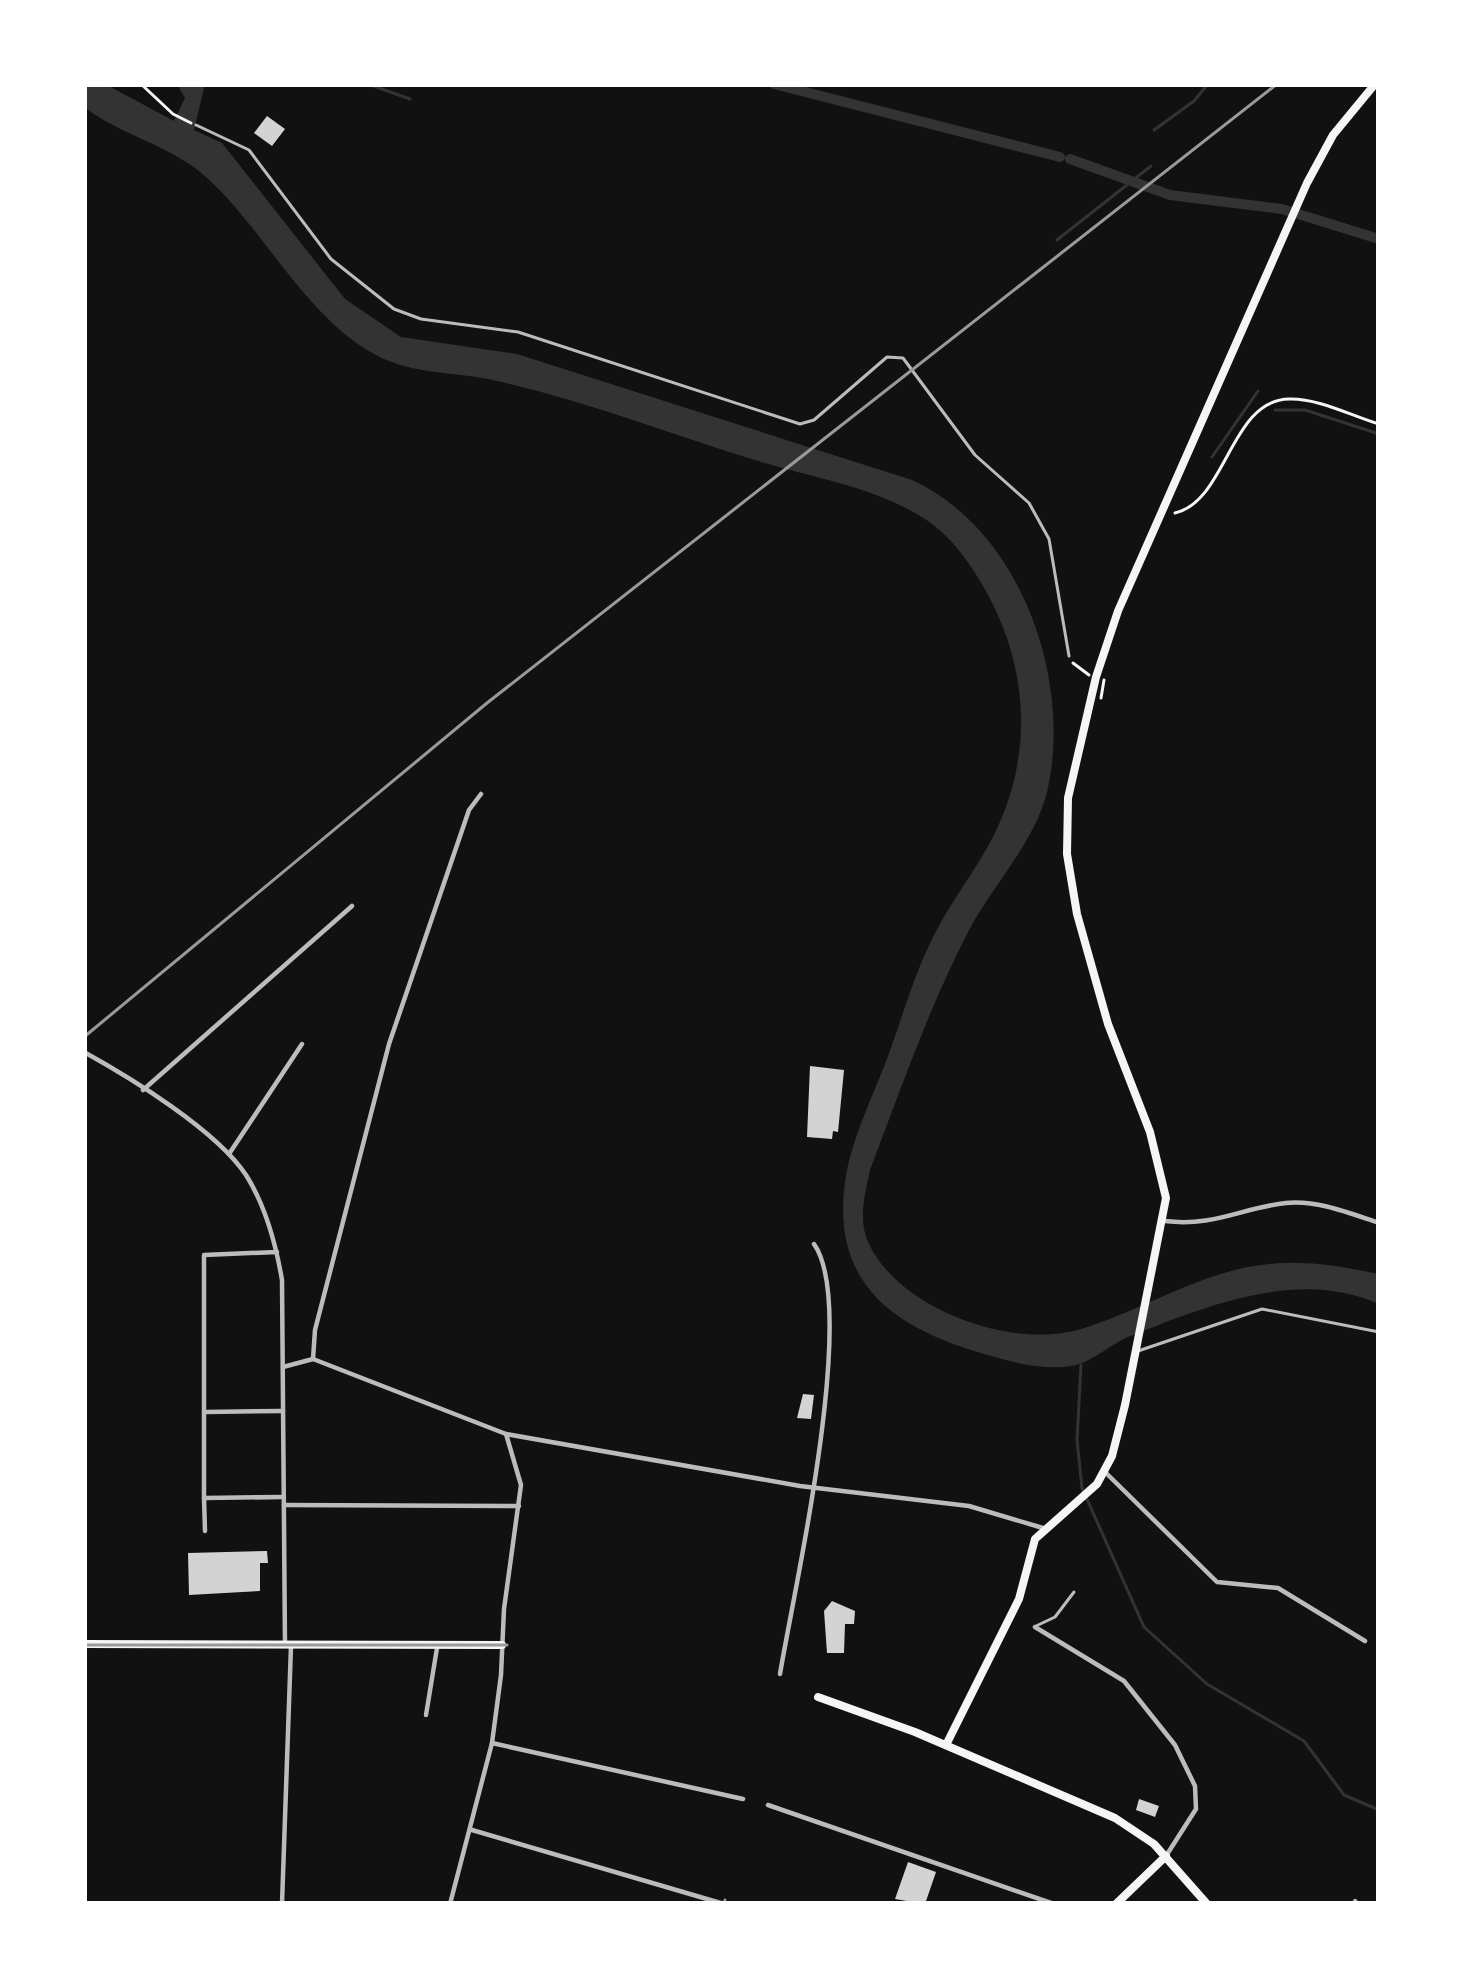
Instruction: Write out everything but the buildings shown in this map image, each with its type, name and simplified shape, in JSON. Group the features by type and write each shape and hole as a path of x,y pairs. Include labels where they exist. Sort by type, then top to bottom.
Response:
{"main road":[{"path":"946,1745 1019,1599 1029,1549 1043,1528 1078,1502 1105,1472 1166,1221 1159,1165 1095,980 1066,854 1068,798 1096,677 1130,580 1306,183 1333,135 1376,84"},
{"path":"84,1644 502,1645"},
{"path":"818,1696 1078,1800 1144,1835 1207,1904"},
{"path":"1116,1904 1166,1856"}],"street":[{"path":"313,1359 315,1330 389,1043 469,810 481,794"},
{"path":"143,1090 352,906"},
{"path":"229,1154 302,1044"},
{"path":"84,1052 229,1154 256,1195 277,1252 288,1646 282,1904"},
{"path":"1166,1221 1210,1224 1259,1208 1305,1202 1379,1223"},
{"path":"780,1674 812,1487 831,1322 829,1279 814,1244"},
{"path":"205,1531 204,1256 277,1252"},
{"path":"283,1367 313,1359 506,1434 812,1487 969,1506 1043,1528"},
{"path":"203,1412 283,1411"},
{"path":"450,1904 492,1743 521,1485 506,1434"},
{"path":"1105,1472 1217,1582 1278,1588 1365,1640"},
{"path":"205,1498 519,1506"},
{"path":"1035,1627 1124,1681 1175,1745 1195,1786 1196,1810 1166,1856"},
{"path":"426,1715 437,1648"},
{"path":"492,1743 743,1799"},
{"path":"768,1805 1054,1904"},
{"path":"472,1830 724,1904"}],"lane":[{"path":"196,125 249,150 331,259 375,298 404,314 518,332 800,424 814,420 886,357 903,358 975,454 1029,503 1049,539 1069,656"},
{"path":"1137,1348 1262,1309 1379,1332"},
{"path":"1035,1627 1055,1617 1073,1592"}],"path":[{"path":"141,84 176,116 196,125"},
{"path":"1174,513 1202,494 1251,422 1272,403 1299,400 1379,424"},
{"path":"1069,656 1076,667 1096,677"},
{"path":"1098,708 1106,682"}],"shaded area":[{"path":"84,84 105,84 174,121 185,98 177,84 205,84 194,130 222,143 345,299 401,337 517,354 912,480 950,503 983,534 1009,571 1030,613 1052,703 1047,792 1032,830 953,963 870,1170 863,1206 865,1233 883,1266 904,1287 960,1318 1023,1334 1081,1329 1215,1276 1276,1263 1320,1264 1379,1274 1379,1304 1316,1290 1252,1295 1128,1337 1083,1363 1053,1367 1018,1363 952,1343 923,1331 876,1297 848,1249 843,1218 852,1151 926,951 994,835 1018,761 1019,687 1011,650 980,580 939,529 868,492 562,398 493,380 405,366 378,356 329,320 206,177 84,107"}],"waterway":[{"path":"368,84 410,99"},
{"path":"774,84 1060,157"},
{"path":"1154,130 1194,101 1208,84"},
{"path":"1070,159 1170,195 1282,209 1379,239"},
{"path":"1057,240 1151,166"},
{"path":"1212,457 1258,391"},
{"path":"1275,410 1305,410 1379,434"},
{"path":"1081,1365 1077,1440 1082,1488 1144,1627 1207,1684 1304,1741 1344,1795 1379,1810"}],"tram line":[{"path":"84,1645 507,1645"},
{"path":"724,1904 725,1900"}],"railway":[{"path":"84,1037 487,703 1277,84"}]}
